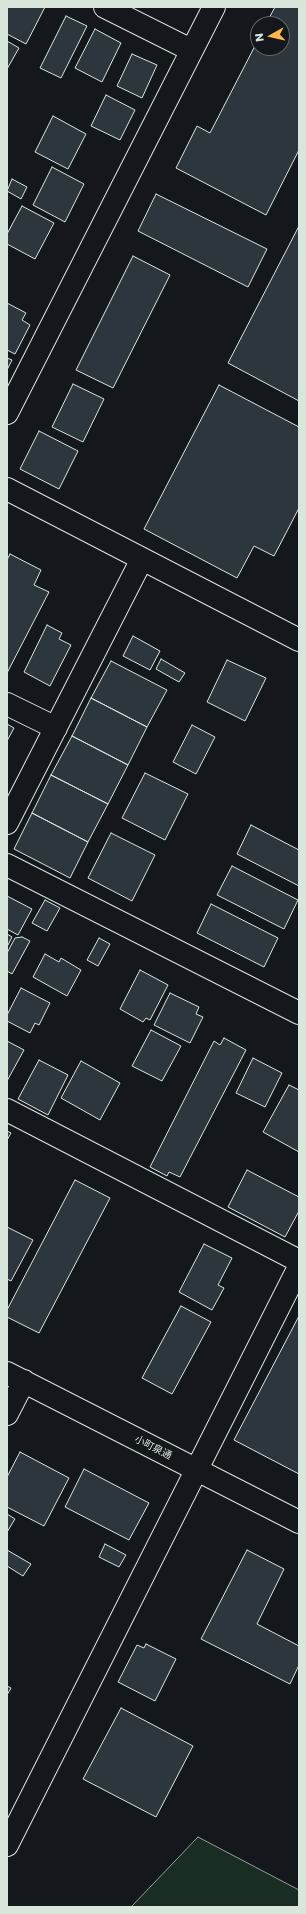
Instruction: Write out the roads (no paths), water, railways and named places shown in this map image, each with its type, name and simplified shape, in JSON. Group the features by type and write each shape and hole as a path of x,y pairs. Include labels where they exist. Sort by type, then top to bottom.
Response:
{"street":[{"path":"105,7 191,50"},
{"path":"7,413 214,7"},
{"path":"7,489 299,640"},
{"path":"7,823 142,559"},
{"path":"7,704 56,728"},
{"path":"7,865 299,1013"},
{"path":"7,1110 299,1261"},
{"path":"7,1844 299,1268"},
{"path":"7,1414 15,1377"},
{"name":"小町泉通","path":"15,1377 299,1522"}]}
